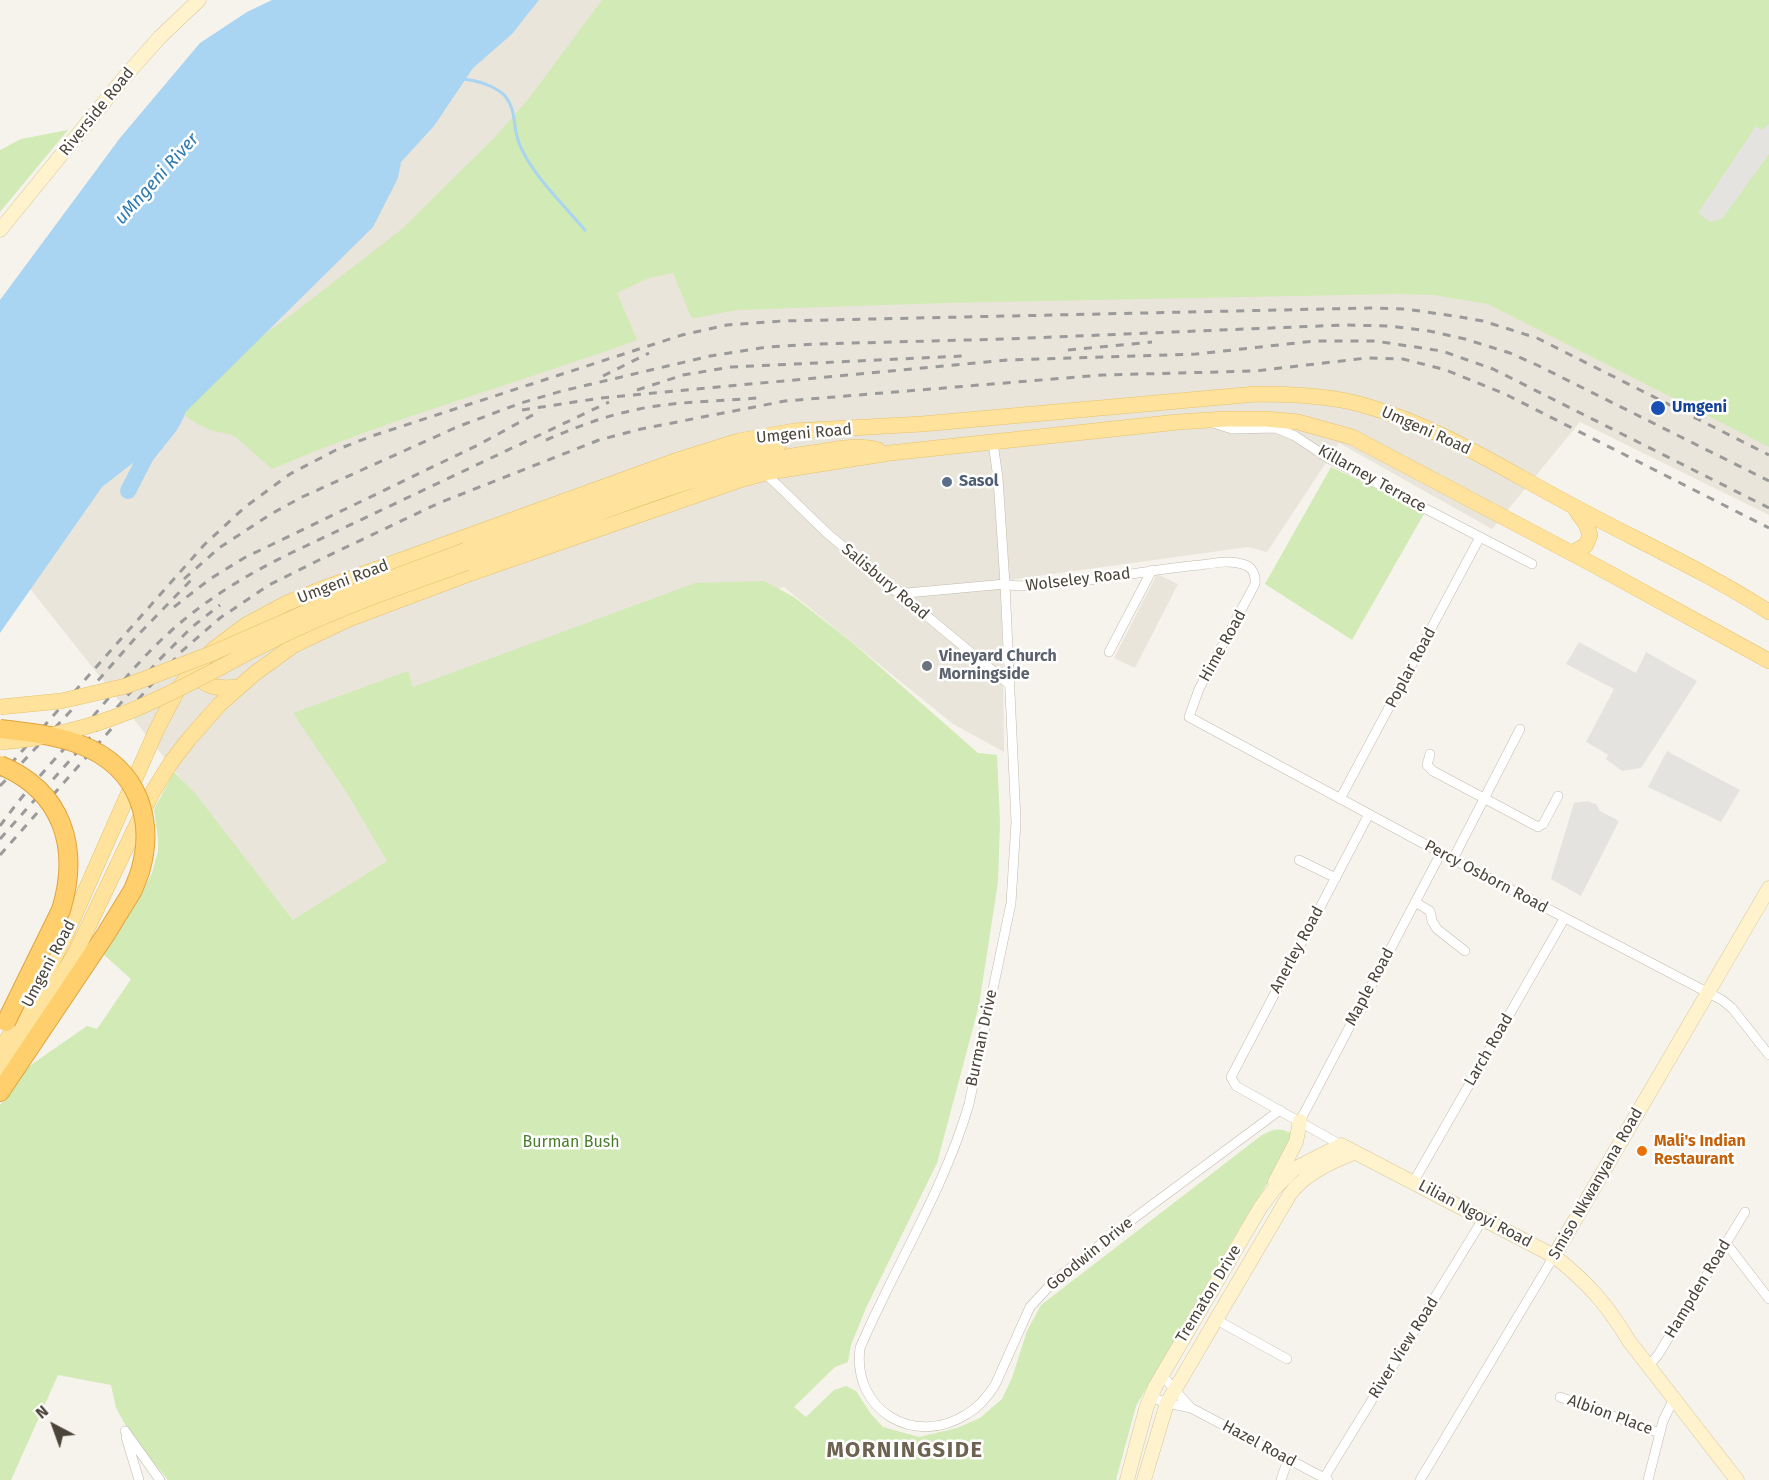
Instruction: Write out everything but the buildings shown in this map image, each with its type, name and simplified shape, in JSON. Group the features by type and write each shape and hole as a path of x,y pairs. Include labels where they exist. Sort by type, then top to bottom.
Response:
{"highway":[{"path":"0,729 60,737 96,750 105,756 121,770 131,783 140,802 146,835 144,854 133,890 0,1092"},
{"path":"0,765 12,770 35,786 54,810 63,830 70,871 65,898 58,917 3,1027"}],"main road":[{"name":"Umgeni Road","path":"0,1051 35,994 64,939 168,707 191,672 214,649 246,625 285,604 391,563 709,448 794,431 868,429 1256,394 1293,394 1327,398 1373,408 1407,419 1451,440 1769,612"},
{"name":"Umgeni Road","path":"0,1073 77,950 152,793 167,769 204,721 239,687 294,645 349,619 465,575 765,473 890,453 1125,427 1205,420 1266,419 1298,422 1352,437 1572,553 1769,661"},
{"path":"0,742 45,737 130,712 174,692 294,629 466,556 734,454 765,446 868,429"},
{"path":"0,706 62,701 135,683 208,655 343,596 747,464 850,448 873,448 890,453"},
{"path":"1572,553 1586,545 1590,535 1586,524 1574,507"},
{"path":"191,672 211,687 239,687"}],"street":[{"name":"Riverside Road","path":"0,230 134,66 160,37 199,0"},
{"name":"Killarney Terrace","path":"1205,420 1232,429 1276,428 1285,431 1306,442 1328,458 1532,564"},
{"name":"Burman Drive","path":"859,1369 860,1348 942,1180 961,1131 969,1104 1013,887 1016,822 1010,685 998,477 993,443"},
{"name":"Salisbury Road","path":"765,473 828,534 1010,685"},
{"name":"Poplar Road","path":"1340,799 1480,537"},
{"name":"Wolseley Road","path":"895,591 907,593 1005,584 1016,587 1064,583 1152,570 1230,562 1250,567 1256,576"},
{"path":"1109,652 1152,570"},
{"name":"Hime Road","path":"1189,717 1199,689 1249,598 1256,576"},
{"name":"Percy Osborn Road","path":"1189,717 1564,919 1722,1000 1732,1008 1769,1055"},
{"path":"1453,859 1520,729"},
{"path":"1430,754 1427,761 1430,768 1538,827 1544,824 1557,796"},
{"name":"Anerley Road","path":"1236,1086 1231,1079 1232,1073 1369,814"},
{"name":"Maple Road","path":"1300,1121 1441,853"},
{"path":"1299,860 1336,878"},
{"name":"Smiso Nkwanyana Road","path":"1420,1480 1769,888"},
{"path":"1415,902 1430,911 1437,929 1465,951"},
{"name":"Larch Road","path":"1414,1181 1564,919"},
{"name":"Lilian Ngoyi Road","path":"1236,1086 1354,1153 1414,1181 1554,1256 1594,1290 1615,1317 1629,1341 1737,1480"},
{"name":"Goodwin Drive","path":"859,1369 863,1384 875,1406 904,1424 940,1425 967,1414 996,1385 1030,1307 1055,1280 1133,1218 1280,1110"},
{"path":"1264,1203 1294,1147 1300,1121"},
{"name":"Trematon Drive","path":"1127,1480 1151,1397 1161,1374 1264,1203 1294,1169 1341,1145"},
{"name":"Trematon Drive","path":"1144,1480 1167,1403 1282,1207 1297,1185 1306,1178 1354,1153"},
{"path":"1264,1203 1276,1194 1280,1195 1283,1202 1282,1207"},
{"name":"Hampden Road","path":"1649,1366 1658,1355 1745,1212"},
{"name":"River View Road","path":"1326,1479 1484,1218"},
{"path":"1726,1243 1769,1299"},
{"path":"1220,1277 1235,1285"},
{"path":"1215,1319 1287,1359"},
{"name":"Hazel Road","path":"1161,1374 1191,1408"},
{"name":"Hazel Road","path":"1151,1397 1191,1408 1326,1479"},
{"name":"Albion Place","path":"1560,1397 1660,1433"},
{"path":"1648,1480 1660,1433 1674,1398"},
{"path":"138,1476 125,1431 160,1480"},
{"path":"1281,1480 1288,1459"},
{"path":"138,1476 149,1464"}],"shaded area":[{"path":"428,0 1769,0 1769,515 1580,422 1492,529 1339,443 1267,552 1248,547 1002,581 1004,752 953,724 784,587 742,601 394,862 295,922 0,551 0,526"},
{"path":"1769,124 1769,154 1722,219 1710,222 1698,213 1756,126 1762,130"},
{"path":"1157,574 1178,584 1135,668 1114,658"},
{"path":"1579,642 1636,673 1646,652 1697,681 1641,768 1622,771 1606,759 1608,755 1586,742 1614,689 1566,664"},
{"path":"1667,751 1740,790 1721,822 1648,787"},
{"path":"1587,801 1596,804 1600,811 1619,821 1581,896 1551,879 1574,803"}],"green space":[{"path":"602,0 1769,0 1769,447 1488,304 1433,295 944,303 737,310 695,318 691,317 673,273 649,278 617,293 637,340 408,417 272,469 230,434 213,431 186,416 184,410 218,369 402,229 495,137 530,97"},
{"path":"68,130 0,212 0,150 21,139"},
{"path":"1331,467 1425,512 1352,640 1265,584"},
{"name":"Burman Bush","path":"764,581 794,597 854,644 978,753 997,755 1000,822 998,882 979,1005 937,1163 866,1308 851,1345 848,1362 835,1367 794,1407 806,1417 834,1390 846,1386 856,1391 871,1414 883,1427 919,1437 957,1428 980,1418 1002,1399 1012,1378 1027,1331 1041,1305 1262,1135 1276,1129 1291,1133 1293,1142 1240,1227 1136,1406 1116,1480 168,1480 131,1435 116,1408 111,1385 58,1375 11,1480 0,1480 0,1105 25,1069 87,1026 97,1029 131,979 103,954 135,905 152,873 158,851 154,809 174,772 194,792 293,920 387,861 347,793 293,713 408,671 413,687 695,583"}],"water":[{"name":"uMngeni River","path":"272,0 539,0 512,34 473,68 434,126 401,162 398,178 373,227 138,459 102,487 0,633 0,300 120,138 200,43 247,12"}],"waterway":[{"path":"463,79 486,84 505,96 513,112 518,140 530,164 585,230"},
{"path":"128,491 146,456 170,426 177,413"}],"railway":[{"path":"0,776 204,545 245,507 290,474 336,450 372,436 682,335 727,325 782,321 1406,309 1483,321 1537,338 1769,455"},
{"path":"184,579 219,548 271,514 302,497 457,427 521,403 562,391 710,356 767,347 1343,325 1390,326 1429,331 1510,353 1769,481"},
{"path":"522,410 601,398 1008,360 1196,354 1315,341 1375,341 1442,351 1493,369 1769,508"},
{"path":"1068,350 1152,342"},
{"path":"603,376 649,353"},
{"path":"637,390 683,375 731,367 963,356"},
{"path":"0,855 181,652 220,618 269,585 439,503 599,440 641,429 785,401 1102,375 1255,371 1367,358 1403,359 1446,370 1505,394 1769,528"},
{"path":"546,440 616,414 642,408 757,398"},
{"path":"0,826 19,800 148,653 186,618 214,597 259,569 291,553 609,402"},
{"path":"174,607 210,579 244,558 480,444 540,411"},
{"path":"0,786 195,576"},
{"path":"0,839 159,660 192,627 220,605"}],"place":[{"name":"Umgeni","path":"1658,408"},
{"name":"Sasol","path":"947,482"},
{"name":"Vineyard Church Morningside","path":"927,666"},
{"name":"Mali's Indian Restaurant","path":"1642,1151"}],"district":[{"name":"MORNINGSIDE","path":"905,1451"}]}
